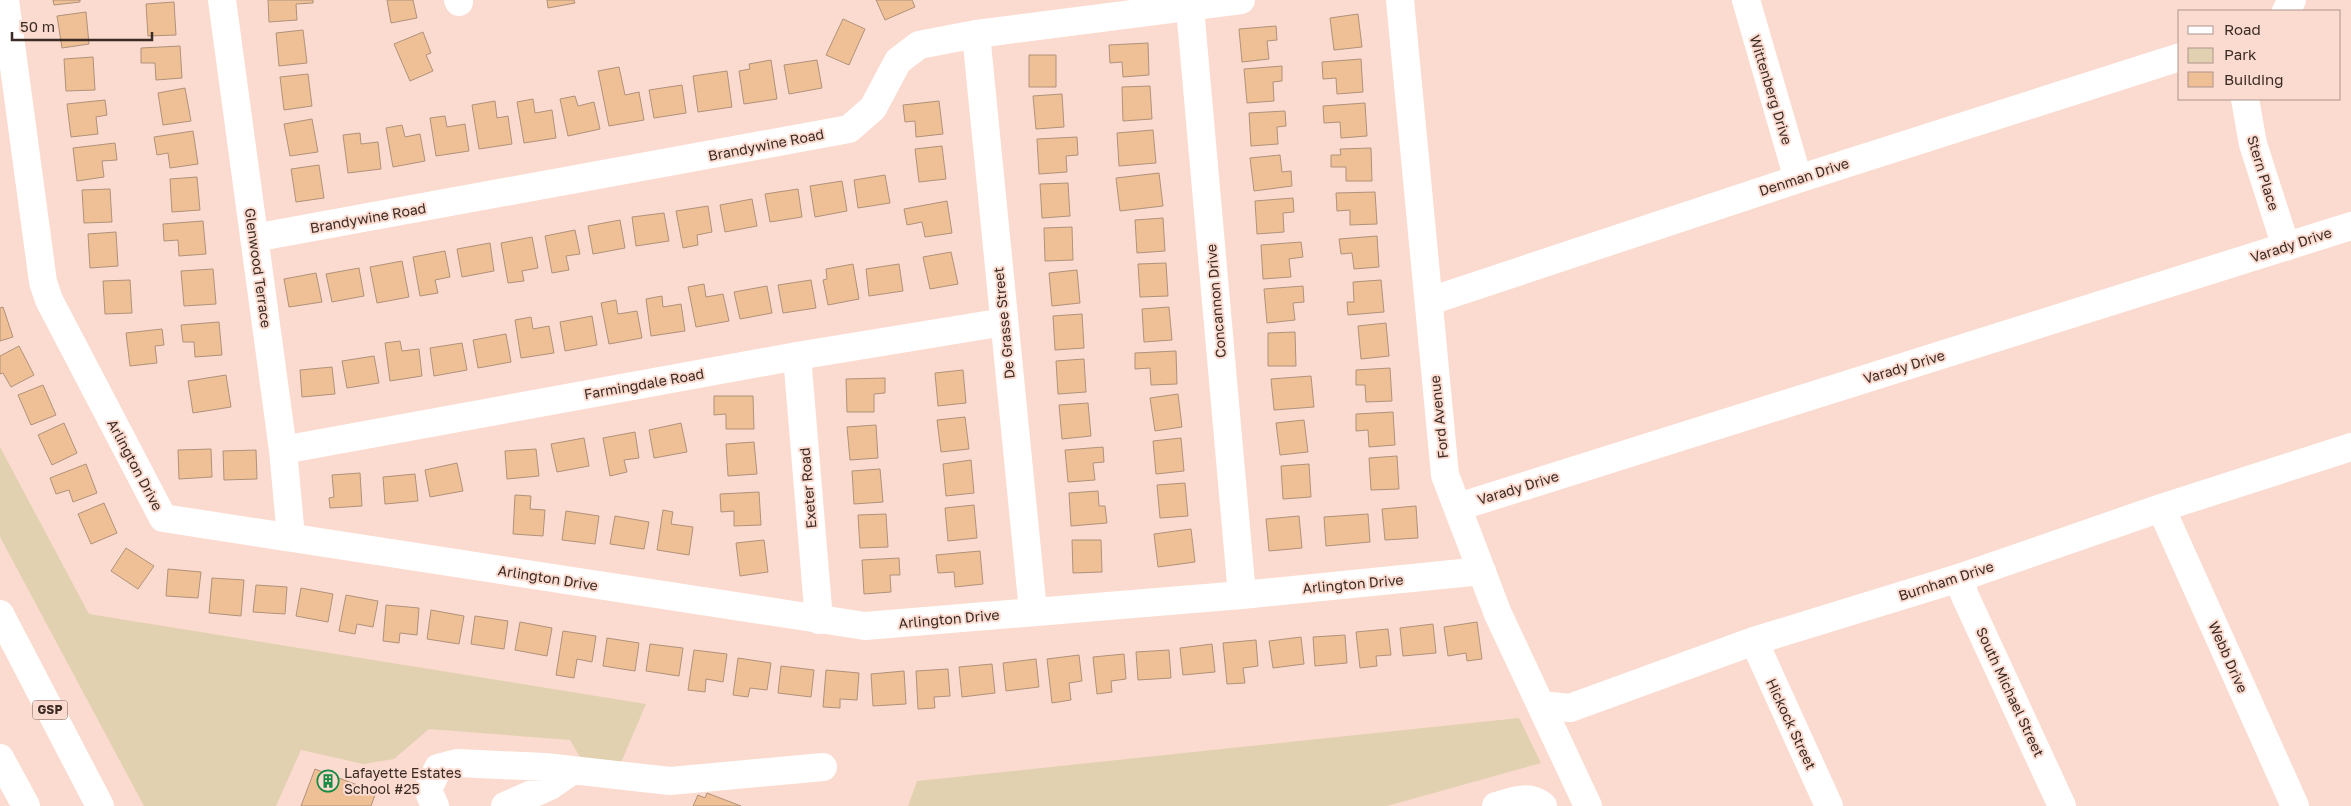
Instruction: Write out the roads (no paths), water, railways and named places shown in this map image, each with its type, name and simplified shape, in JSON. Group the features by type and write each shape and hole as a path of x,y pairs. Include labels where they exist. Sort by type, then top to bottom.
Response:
{"main road":[{"name":"Arlington Drive","path":"5,0 43,282 49,300 163,518 865,626 1242,595 1482,571"},
{"name":"Glenwood Terrace","path":"222,0 283,450 291,537"},
{"name":"Brandywine Road","path":"254,238 848,129 873,108 898,61 919,45 976,34 1241,0"},
{"name":"Ford Avenue","path":"1400,0 1446,475 1498,614 1588,806"},
{"name":"Wittenberg Drive","path":"1746,0 1798,179"},
{"name":"Concannon Drive","path":"1190,8 1242,595"},
{"name":"De Grasse Street","path":"976,34 1033,611"},
{"name":"Denman Drive","path":"1430,301 1798,179 2178,57"},
{"name":"Stern Place","path":"2245,100 2253,144 2286,246"},
{"name":"Varady Drive","path":"1458,507 2351,226"},
{"name":"Farmingdale Road","path":"283,450 796,356 1004,322"},
{"name":"Exeter Road","path":"796,356 819,620"},
{"name":"Burnham Drive","path":"1540,705 1570,708 1754,641 1959,578 2161,508 2351,448"},
{"name":"Webb Drive","path":"2161,508 2295,806"},
{"name":"South Michael Street","path":"1959,578 1965,596 2062,806"},
{"name":"GSP","path":"0,614 100,806"},
{"name":"Hickock Street","path":"1754,641 1829,806"},
{"path":"0,758 26,806"},
{"path":"435,806 428,790 438,768 457,763 573,770 670,781 823,767"},
{"path":"505,806 550,786 573,770"}],"place":[{"name":"Lafayette Estates School #25","path":"328,781"}]}
